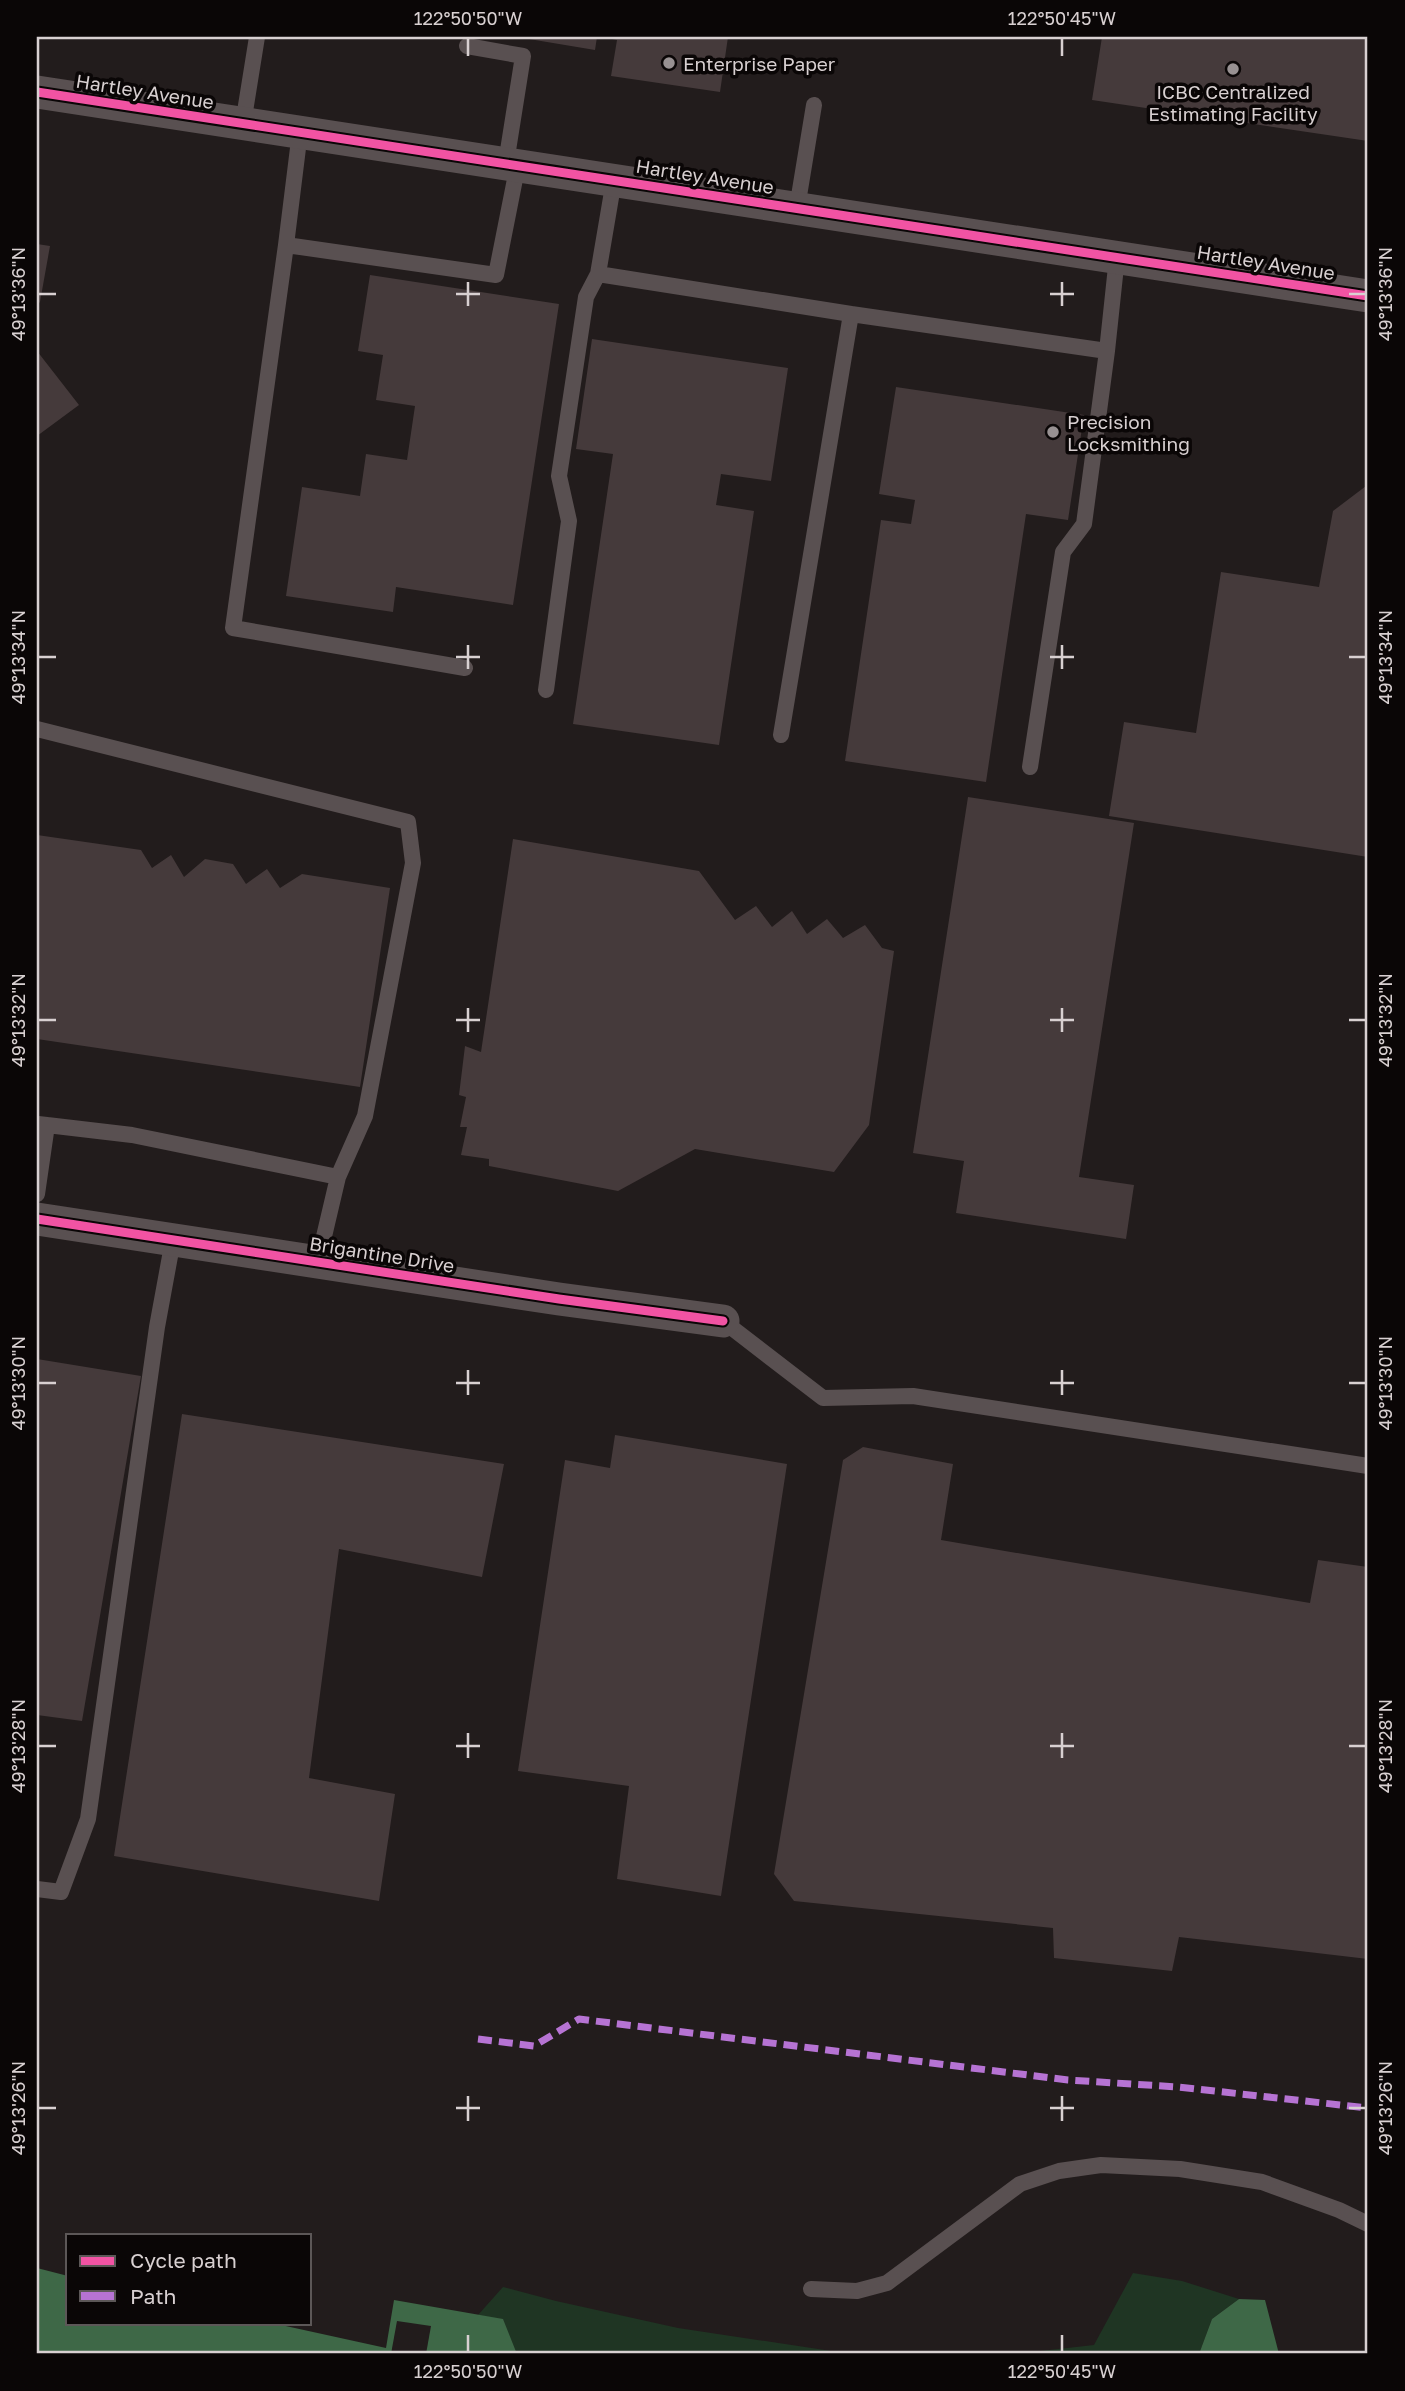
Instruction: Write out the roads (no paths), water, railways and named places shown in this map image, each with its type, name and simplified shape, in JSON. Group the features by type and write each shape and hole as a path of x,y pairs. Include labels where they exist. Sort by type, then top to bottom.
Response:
{"street":[{"name":"Hartley Avenue","path":"37,92 1368,296"},
{"name":"Brigantine Drive","path":"37,1219 559,1299 723,1321"}],"lane":[{"path":"243,124 257,37"},
{"path":"286,245 496,275 512,164 523,56 467,46"},
{"path":"797,208 814,105"},
{"path":"300,132 233,628 465,668"},
{"path":"546,690 569,521 559,476 586,297 598,274 614,180"},
{"path":"1030,767 1063,552 1083,524 1117,257"},
{"path":"598,274 1107,351"},
{"path":"781,735 851,314"},
{"path":"37,729 408,822 413,863 365,1115 338,1177 318,1262"},
{"path":"37,1194 42,1124 132,1135 338,1177"},
{"path":"37,1889 61,1892 88,1819 157,1327 173,1240"},
{"path":"723,1321 823,1398 913,1396 1368,1466"},
{"path":"811,2289 857,2291 887,2283 1020,2183 1059,2171 1101,2165 1180,2169 1262,2182 1339,2210 1368,2224"}],"place":[{"name":"Enterprise Paper","path":"669,63"},
{"name":"ICBC Centralized Estimating Facility","path":"1233,69"},
{"name":"Precision Locksmithing","path":"1053,432"}]}
